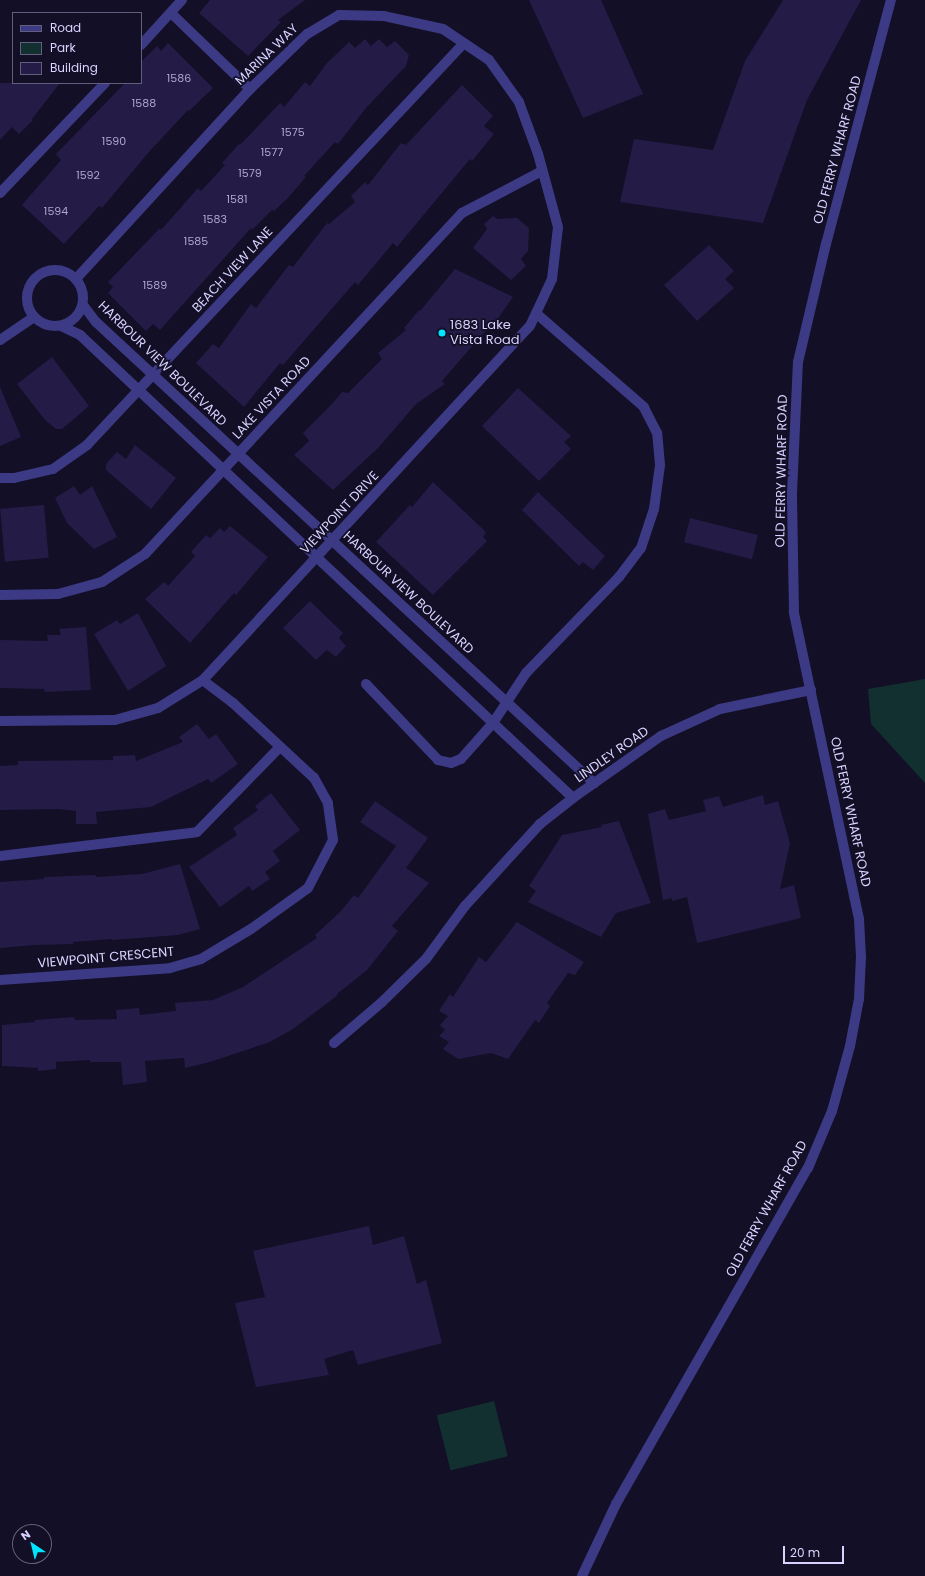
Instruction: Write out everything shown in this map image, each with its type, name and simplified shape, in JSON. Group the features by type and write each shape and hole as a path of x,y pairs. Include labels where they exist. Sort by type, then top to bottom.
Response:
{"street":[{"path":"142,44 182,0"},
{"name":"OLD FERRY WHARF ROAD","path":"582,1576 616,1504 808,1168 832,1111 843,1076 859,999 862,957 859,919 794,612 792,493 798,362 826,244 891,0"},
{"path":"171,13 250,89"},
{"name":"MARINA WAY","path":"76,279 250,89 307,34 339,15 384,16 443,29 489,60 519,102 542,171"},
{"name":"BEACH VIEW LANE","path":"0,478 14,478 53,469 87,445 464,43"},
{"path":"0,193 104,84"},
{"name":"VIEWPOINT DRIVE","path":"0,721 115,720 158,708 203,680 530,326 552,278 558,227 542,171"},
{"name":"LAKE VISTA ROAD","path":"0,595 58,594 102,582 145,554 462,213 542,171"},
{"path":"49,270 59,270 69,273 76,279 84,295 83,305 78,316 70,322 61,326 41,324 34,317 27,302 28,289 33,280 40,274 49,270"},
{"name":"HARBOUR VIEW BOULEVARD","path":"83,305 96,322 594,783"},
{"path":"366,684 438,760 451,763 462,760 508,703 526,673 619,577 641,548 654,509 660,465 657,433 644,407 536,313"},
{"path":"0,340 34,317"},
{"path":"61,326 80,335 573,798"},
{"name":"VIEWPOINT CRESCENT","path":"0,980 170,968 201,959 251,929 308,888 333,840 328,803 314,778 233,703 203,680"},
{"name":"LINDLEY ROAD","path":"334,1043 381,1003 426,959 465,906 540,824 573,798 661,736 720,709 811,690"},
{"path":"0,856 197,832 280,747"}],"green space":[{"path":"925,679 925,783 871,724 868,689"},
{"path":"494,1401 508,1456 451,1471 437,1415"}],"building":[{"path":"210,0 305,0 278,20 281,22 248,56 199,13"},
{"path":"529,0 601,0 643,94 583,118"},
{"path":"783,0 861,0 807,100 763,223 620,202 634,139 713,150 745,61"},
{"path":"365,39 371,46 379,39 387,47 395,41 409,55 406,66 366,108 338,144 335,142 304,176 306,177 287,199 274,211 272,210 252,230 251,228 160,330 153,324 146,331 108,293 113,287 108,282 160,228 161,230 198,188 201,191 225,165 222,163 239,144 240,145 280,103 284,107 305,82 310,86 327,63 349,42 355,48"},
{"path":"168,43 213,88 189,111 188,110 148,153 102,208 99,206 64,244 22,205 61,160 56,154 124,84 142,84 142,61 157,46 161,51"},
{"path":"0,83 59,84 32,119 33,120 19,134 12,127 0,140"},
{"path":"462,85 493,116 484,126 494,134 472,161 470,159 397,247 393,243 358,285 355,282 283,365 280,363 244,407 196,363 213,344 219,348 251,304 256,308 289,265 293,267 327,223 329,224 355,202 351,196 365,182 368,185 401,143 406,145"},
{"path":"493,216 498,219 517,218 529,228 528,251 521,259 526,266 511,280 473,248 487,229 484,224"},
{"path":"709,245 734,271 725,279 734,288 697,321 664,285"},
{"path":"455,269 513,297 489,331 487,329 442,381 445,384 416,404 379,447 333,490 294,455 309,441 303,433 342,392 348,393 382,359 378,353 406,330 404,328"},
{"path":"52,357 89,406 62,429 56,429 45,420 17,384"},
{"path":"0,387 21,437 0,446"},
{"path":"518,388 571,436 564,442 571,449 539,481 482,426"},
{"path":"135,445 176,478 151,509 106,470 106,464 117,452 126,459"},
{"path":"433,482 486,532 483,537 487,541 433,595 376,542 410,505 412,507"},
{"path":"74,486 80,495 92,486 117,537 94,549 67,523 55,498"},
{"path":"538,492 605,556 593,570 583,562 579,566 522,510"},
{"path":"44,505 49,558 5,562 0,509"},
{"path":"690,518 758,535 752,559 684,542"},
{"path":"230,526 268,557 236,595 234,593 190,643 145,599 164,582 168,586 195,556 191,552 206,535 210,538 220,528 224,532"},
{"path":"310,601 343,633 339,638 346,646 336,657 327,650 316,660 283,628"},
{"path":"138,613 166,666 128,691 94,634 117,620 120,624"},
{"path":"86,627 91,690 45,692 44,689 0,688 0,640 48,641 47,635 61,635 59,629"},
{"path":"197,724 209,739 216,734 238,764 211,783 208,779 151,807 96,812 97,824 76,824 76,811 59,809 0,810 0,766 18,765 18,761 113,760 113,756 135,755 136,761 183,742 179,737"},
{"path":"271,793 300,830 273,851 280,861 265,872 270,879 252,891 249,886 220,907 189,867 237,835 233,828 258,810 255,806"},
{"path":"763,795 765,805 778,801 790,843 780,889 794,885 801,918 697,943 687,897 672,901 672,898 663,900 648,814 665,809 669,820 706,811 703,800 719,796 723,807"},
{"path":"375,801 428,838 406,868 429,883 392,926 398,931 367,970 337,994 338,995 293,1029 270,1042 210,1062 185,1068 184,1058 145,1061 147,1082 123,1085 121,1062 90,1062 90,1060 56,1062 56,1069 38,1071 38,1068 2,1066 2,1025 35,1022 35,1020 74,1017 75,1020 117,1019 116,1010 139,1008 140,1015 176,1011 175,1003 213,1000 243,987 317,938 315,935 341,911 354,895 358,898 396,846 360,822"},
{"path":"619,821 651,903 616,913 601,937 528,902 536,891 529,886 562,835 602,827 601,825"},
{"path":"180,864 200,929 178,935 73,942 73,944 0,948 0,882 44,879 44,877 96,875 96,877 142,874"},
{"path":"517,922 584,962 575,975 568,973 547,1003 550,1006 539,1023 535,1020 508,1059 491,1053 458,1059 443,1049 449,1042 439,1036 445,1030 440,1025 448,1016 439,1011 450,994 453,997 479,957 486,962"},
{"path":"369,1226 373,1245 404,1236 417,1284 426,1280 442,1343 358,1365 353,1350 324,1359 329,1375 256,1387 235,1303 265,1297 253,1251"}],"place":[{"name":"1683 Lake Vista Road","path":"442,333"}]}
